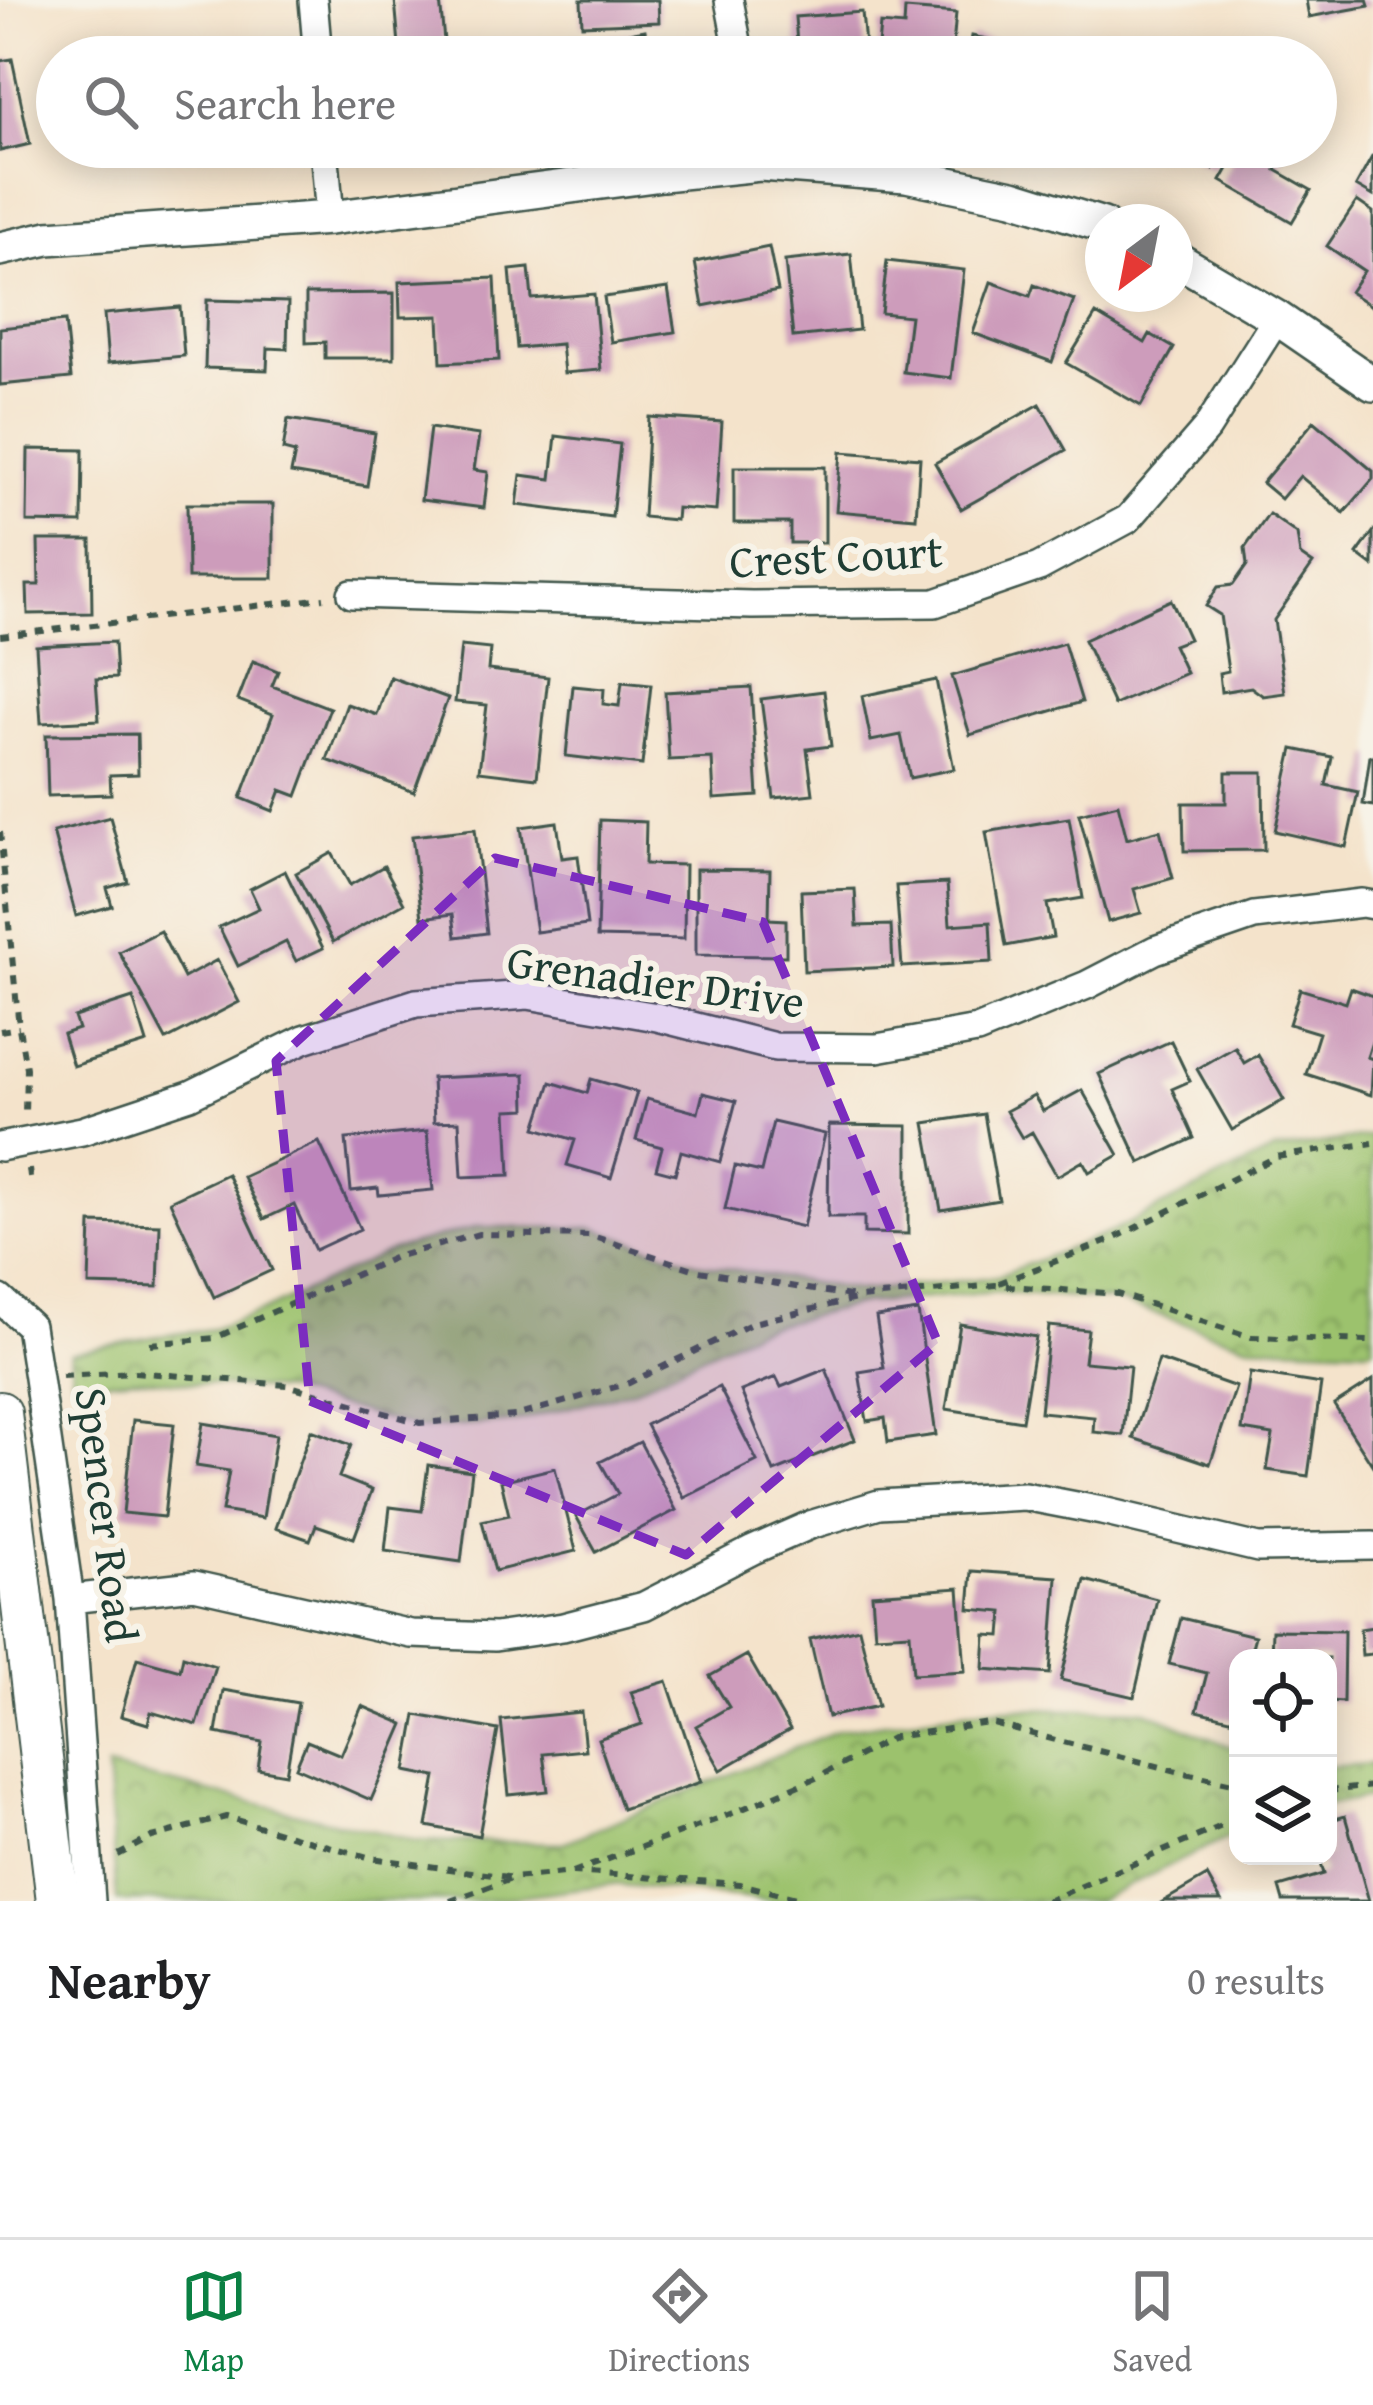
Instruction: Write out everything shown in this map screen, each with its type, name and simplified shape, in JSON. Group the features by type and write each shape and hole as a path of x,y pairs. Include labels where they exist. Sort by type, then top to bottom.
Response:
{"main road":[{"name":"Spencer Road","path":"0,1413 15,1664 58,1901"}],"street":[{"path":"314,0 317,36"},
{"path":"729,0 736,36"},
{"path":"326,168 330,218"},
{"path":"0,249 48,238 330,218 694,168"},
{"path":"851,168 1013,197 1085,219"},
{"path":"0,233 48,238"},
{"path":"1193,269 1277,318 1373,384"},
{"name":"Crest Court","path":"352,594 752,605 935,603 1040,567 1128,519 1207,428 1277,318"},
{"name":"Grenadier Drive","path":"0,1147 82,1131 190,1095 304,1039 416,1003 528,995 657,1016 775,1047 877,1048 976,1030 1087,985 1155,950 1254,916 1373,904"},
{"name":"Spencer Road","path":"0,1299 30,1326 38,1378 70,1599 92,1901"},
{"path":"70,1599 194,1585 411,1634 495,1637 563,1627 644,1606 810,1525 879,1504 1024,1496 1258,1548 1373,1546"}],"path":[{"path":"0,636 352,594"},
{"path":"0,832 26,1068 25,1111"},
{"path":"0,1030 20,1028"},
{"path":"995,1285 1111,1240 1276,1157 1373,1143"},
{"path":"150,1344 215,1338 395,1257 479,1234 592,1236 699,1271 860,1298"},
{"path":"38,1378 135,1372 287,1385 420,1423 515,1416 629,1383 754,1323 860,1298 995,1285 1118,1294 1251,1336 1373,1339"},
{"path":"574,1872 742,1810 894,1737 989,1723 1229,1782"},
{"path":"1337,1789 1373,1786"},
{"path":"87,1859 114,1857 152,1837 226,1817 371,1858 514,1878 574,1872 740,1884 808,1901"},
{"path":"1048,1901 1229,1823"},
{"path":"450,1901 514,1878"}],"highlighted area":[{"path":"495,858 763,922 938,1343 686,1555 310,1401 276,1061"}],"green space":[{"path":"1373,1136 1373,1347 1369,1349 1249,1345 1117,1301 995,1292 861,1304 756,1329 632,1390 515,1422 420,1429 286,1391 136,1378 73,1383 70,1353 213,1329 268,1309 392,1250 478,1227 594,1228 701,1264 861,1291 995,1277 1109,1233 1274,1151"},
{"path":"985,1708 1144,1710 1229,1746 1229,1836 1097,1901 777,1901 612,1884 481,1901 117,1901 107,1768 416,1841 563,1843 839,1730"},
{"path":"1373,1764 1373,1797 1337,1803 1337,1766"}],"building":[{"path":"395,0 440,0 444,36 398,36"},
{"path":"581,0 658,0 659,22 582,25"},
{"path":"1306,0 1367,0 1369,6 1309,17"},
{"path":"905,9 956,13 954,36 879,36 880,24 904,26"},
{"path":"862,12 864,36 796,36 795,17"},
{"path":"645,30 646,36 612,36"},
{"path":"12,59 30,144 0,151 0,61"},
{"path":"1373,155 1373,196 1356,186"},
{"path":"1228,168 1277,168 1311,190 1292,222 1221,181"},
{"path":"1357,201 1373,212 1373,307 1350,292 1364,271 1327,246"},
{"path":"769,247 778,291 703,306 695,262"},
{"path":"851,254 859,330 793,337 785,261"},
{"path":"887,261 964,270 951,378 903,372 910,316 881,313"},
{"path":"529,268 532,299 594,294 601,370 564,373 561,344 517,348 510,270"},
{"path":"495,278 499,360 441,363 439,316 400,317 399,282"},
{"path":"991,282 1030,296 1034,285 1074,300 1052,362 973,333"},
{"path":"668,288 675,332 611,342 604,297"},
{"path":"394,293 394,358 325,358 325,342 306,343 306,294"},
{"path":"207,300 288,302 287,349 268,348 267,370 205,368"},
{"path":"180,307 184,356 108,363 104,314"},
{"path":"1096,314 1145,343 1150,334 1174,348 1141,406 1066,363"},
{"path":"65,321 71,378 0,385 0,328"},
{"path":"1040,404 1066,450 961,509 935,463"},
{"path":"649,417 722,422 716,511 677,508 676,520 643,517"},
{"path":"288,419 375,433 367,486 291,473 295,453 283,450"},
{"path":"1314,421 1373,471 1373,479 1344,513 1300,476 1281,499 1262,483"},
{"path":"430,428 479,435 474,470 488,472 484,508 421,500"},
{"path":"556,436 620,444 612,517 517,505 521,475 551,479"},
{"path":"28,449 83,450 82,523 27,522"},
{"path":"841,452 920,458 916,518 836,511"},
{"path":"734,467 825,467 825,543 790,543 790,523 734,523"},
{"path":"187,504 273,504 273,578 188,578"},
{"path":"1269,514 1297,534 1300,555 1313,564 1274,620 1285,693 1263,696 1251,687 1221,692 1219,673 1228,671 1220,615 1206,606 1218,587 1233,585 1247,565 1245,548"},
{"path":"1373,532 1373,566 1357,554"},
{"path":"38,540 91,540 92,613 28,614 27,585 39,585"},
{"path":"1171,600 1189,639 1173,645 1186,673 1114,705 1084,640"},
{"path":"114,642 116,678 96,679 99,720 41,723 36,646"},
{"path":"1064,643 1082,702 970,735 952,676"},
{"path":"461,646 490,649 488,670 548,677 537,778 479,771 487,705 455,702"},
{"path":"253,661 278,671 272,686 330,708 297,796 281,790 273,811 241,798 273,714 238,700"},
{"path":"390,677 448,698 414,792 327,760 347,704 377,715"},
{"path":"936,680 954,769 910,778 901,735 871,741 862,696"},
{"path":"622,682 651,685 642,765 566,756 573,686 604,689 603,704 619,706"},
{"path":"751,687 758,796 714,799 712,758 669,760 665,692"},
{"path":"824,691 831,746 807,749 813,794 774,798 761,699"},
{"path":"137,734 138,774 110,775 111,794 48,796 46,735"},
{"path":"1293,749 1332,757 1326,785 1358,792 1346,847 1275,831"},
{"path":"1373,756 1373,806 1363,804"},
{"path":"1226,772 1263,772 1264,850 1184,851 1183,803 1226,803"},
{"path":"1118,804 1127,839 1160,830 1173,878 1134,889 1141,913 1108,922 1079,814"},
{"path":"110,817 128,882 107,888 112,906 76,916 53,832"},
{"path":"1069,818 1083,898 1047,904 1053,937 1006,946 986,832"},
{"path":"600,820 646,822 645,864 685,865 684,939 597,937"},
{"path":"557,822 562,858 578,856 587,925 536,932 521,827"},
{"path":"475,829 487,933 456,937 453,914 422,918 412,836"},
{"path":"332,853 350,885 384,866 404,903 333,942 296,873"},
{"path":"696,869 770,870 769,919 786,920 786,956 696,955"},
{"path":"285,871 323,948 296,961 286,942 238,966 219,927 259,908 250,889"},
{"path":"947,883 950,925 990,922 992,962 902,967 896,886"},
{"path":"855,889 857,926 891,925 893,967 804,971 801,891"},
{"path":"160,931 184,978 217,960 239,1002 166,1040 119,952"},
{"path":"1351,988 1373,996 1373,1039 1367,1057 1373,1059 1371,1095 1306,1074 1319,1033 1289,1024 1300,989 1346,1003"},
{"path":"133,998 147,1043 73,1066 63,1034 78,1029 74,1017"},
{"path":"1171,1041 1190,1081 1172,1089 1194,1138 1140,1163 1099,1074"},
{"path":"1235,1047 1244,1063 1258,1055 1284,1100 1232,1130 1197,1069"},
{"path":"525,1074 526,1109 507,1110 510,1175 462,1177 459,1121 434,1122 432,1078"},
{"path":"591,1079 637,1092 611,1178 567,1165 575,1140 536,1128 551,1082 587,1093"},
{"path":"1082,1090 1119,1155 1089,1172 1083,1161 1057,1176 1032,1132 1022,1138 1006,1111 1034,1096 1043,1111"},
{"path":"703,1093 736,1101 720,1162 681,1151 675,1174 656,1169 662,1147 636,1140 647,1099 698,1113"},
{"path":"984,1114 999,1200 941,1210 925,1123"},
{"path":"773,1122 825,1134 803,1227 725,1209 735,1166 761,1172"},
{"path":"829,1125 908,1126 908,1234 864,1233 864,1217 828,1217"},
{"path":"427,1131 433,1190 379,1195 378,1188 351,1191 346,1139"},
{"path":"319,1142 360,1229 315,1250 294,1205 264,1219 243,1177"},
{"path":"227,1174 272,1270 214,1297 170,1201"},
{"path":"91,1223 160,1225 158,1287 89,1285"},
{"path":"918,1311 936,1435 888,1442 885,1418 867,1421 859,1372 884,1368 876,1317"},
{"path":"960,1324 1036,1337 1022,1421 946,1409"},
{"path":"1049,1326 1088,1330 1084,1362 1130,1366 1123,1435 1093,1432 1094,1417 1040,1412"},
{"path":"1159,1360 1236,1387 1210,1464 1133,1438"},
{"path":"826,1369 855,1440 774,1472 741,1391 776,1377 781,1387"},
{"path":"1250,1373 1321,1384 1308,1476 1267,1470 1273,1435 1242,1430"},
{"path":"1373,1380 1373,1466 1334,1405"},
{"path":"719,1387 757,1461 684,1498 646,1425"},
{"path":"133,1420 174,1424 164,1517 123,1513"},
{"path":"203,1423 276,1435 263,1518 222,1511 229,1471 196,1466"},
{"path":"311,1430 351,1445 339,1477 372,1490 354,1538 316,1525 310,1540 276,1528"},
{"path":"640,1442 676,1510 596,1552 576,1516 618,1494 600,1462"},
{"path":"428,1465 472,1471 461,1562 385,1551 390,1507 422,1511"},
{"path":"555,1468 576,1551 495,1571 482,1521 509,1515 501,1481"},
{"path":"972,1571 1057,1577 1050,1674 984,1669 986,1635 1001,1636 1003,1612 969,1609"},
{"path":"1085,1580 1157,1599 1134,1697 1061,1680"},
{"path":"959,1588 965,1671 913,1674 910,1633 875,1635 872,1594"},
{"path":"1181,1618 1255,1636 1251,1649 1229,1649 1229,1719 1197,1711 1207,1673 1169,1664"},
{"path":"1373,1627 1373,1654 1362,1655 1360,1629"},
{"path":"859,1628 878,1706 828,1717 810,1639"},
{"path":"1272,1630 1344,1631 1343,1702 1337,1702 1337,1649 1271,1649"},
{"path":"747,1655 790,1730 721,1770 696,1726 729,1707 710,1676"},
{"path":"183,1656 215,1666 197,1725 151,1712 148,1724 121,1716 137,1658 180,1670"},
{"path":"667,1681 701,1782 622,1809 598,1739 642,1724 631,1692"},
{"path":"223,1690 298,1703 286,1774 258,1769 262,1742 216,1733"},
{"path":"362,1706 404,1724 371,1800 296,1767 307,1741 341,1755"},
{"path":"581,1712 585,1750 543,1754 548,1791 509,1795 501,1720"},
{"path":"416,1715 498,1730 479,1836 427,1826 436,1777 406,1771"},
{"path":"1345,1816 1369,1901 1283,1901 1279,1887 1324,1874 1322,1865 1337,1865 1337,1818"},
{"path":"1207,1876 1221,1901 1164,1901"}]}
